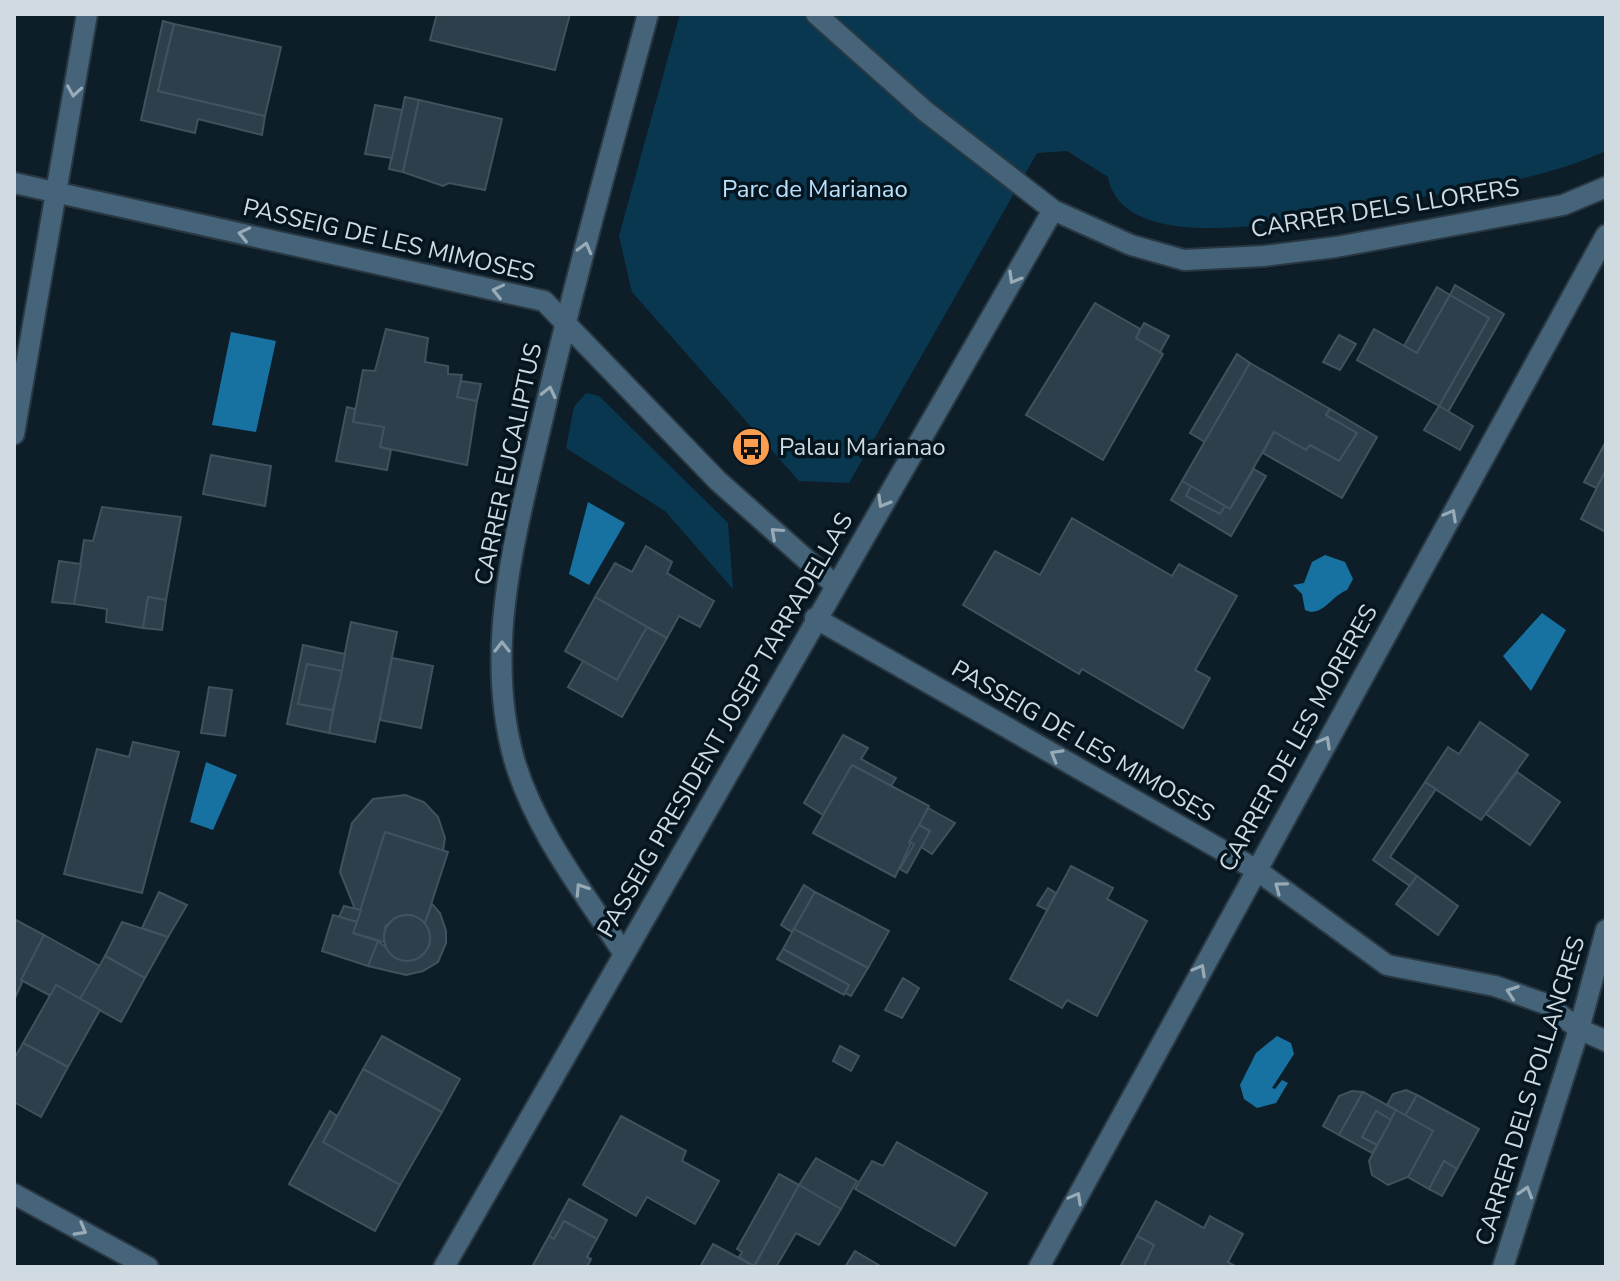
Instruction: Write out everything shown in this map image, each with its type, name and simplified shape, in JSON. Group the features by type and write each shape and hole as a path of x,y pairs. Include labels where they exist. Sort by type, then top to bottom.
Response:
{"street":[{"path":"14,434 87,14"},
{"name":"CARRER EUCALIPTUS","path":"624,954 534,811 515,759 502,697 502,630 510,556 564,324 648,14"},
{"name":"CARRER DELS LLORERS","path":"816,14 925,111 1053,210 1131,245 1184,260 1248,257 1336,247 1563,205 1606,187"},
{"name":"PASSEIG DE LES MIMOSES","path":"14,183 544,301 718,481 835,585"},
{"name":"PASSEIG PRESIDENT JOSEP TARRADELLAS","path":"444,1267 815,618 1053,210"},
{"name":"CARRER DE LES MORERES","path":"1039,1267 1606,235"},
{"name":"PASSEIG DE LES MIMOSES","path":"815,618 1255,869 1387,965 1495,986 1546,1004 1579,1029 1606,1041"},
{"name":"CARRER DELS POLLANCRES","path":"1503,1267 1579,1029 1606,930"},
{"path":"14,1194 148,1267"}],"green space":[{"name":"Parc de Marianao","path":"680,14 1606,14 1606,151 1555,170 1501,183 1281,223 1234,227 1190,227 1151,220 1122,204 1108,177 1067,151 1037,153 849,483 799,481 632,292 619,236"},
{"path":"586,393 599,396 728,523 733,589 665,511 566,448 574,407"}],"water":[{"path":"231,332 276,341 256,432 212,425"},
{"path":"588,502 625,523 589,585 569,574"},
{"path":"1325,555 1345,562 1353,579 1347,590 1322,609 1311,612 1305,610 1302,594 1293,585 1304,583 1312,562"},
{"path":"1542,613 1566,630 1531,691 1503,656"},
{"path":"206,762 237,775 213,830 190,822"},
{"path":"1277,1036 1291,1043 1294,1054 1272,1088 1275,1089 1282,1080 1288,1083 1276,1103 1257,1108 1244,1099 1240,1085 1256,1053"}],"building":[{"path":"437,14 570,14 555,70 430,40"},
{"path":"163,21 174,24 158,91 265,116 262,135 198,119 195,133 141,120"},
{"path":"174,24 281,47 265,116 158,91"},
{"path":"405,97 419,100 403,172 389,169"},
{"path":"419,100 502,119 485,190 449,183 443,186 403,172"},
{"path":"375,105 402,110 392,158 365,154"},
{"path":"1455,285 1504,314 1448,412 1439,406 1489,318 1450,295"},
{"path":"1437,287 1450,295 1417,353 1404,346"},
{"path":"1450,295 1489,318 1439,406 1357,360 1374,329 1417,353"},
{"path":"1095,303 1140,329 1136,338 1163,354 1103,460 1026,415"},
{"path":"1144,323 1169,336 1160,352 1136,338"},
{"path":"386,329 428,338 425,362 448,366 448,374 462,375 457,397 477,401 467,465 380,447 384,427 353,422 363,370 375,371"},
{"path":"1339,335 1356,344 1340,370 1323,362"},
{"path":"1237,354 1250,363 1205,442 1190,433"},
{"path":"1250,363 1330,409 1326,415 1357,433 1339,461 1310,445 1306,450 1274,432 1230,509 1182,481"},
{"path":"461,381 481,384 477,401 457,397"},
{"path":"1439,406 1473,426 1460,450 1424,430"},
{"path":"347,407 355,409 353,422 384,427 380,447 391,450 387,470 336,461"},
{"path":"1330,409 1377,437 1342,498 1263,453 1274,432 1306,450 1310,445 1339,461 1357,433 1326,415"},
{"path":"1604,445 1606,470 1596,488 1584,482"},
{"path":"211,455 271,466 265,506 203,494"},
{"path":"1254,469 1266,476 1231,536 1171,500 1182,481 1230,509"},
{"path":"1606,470 1606,532 1581,519"},
{"path":"1191,486 1225,506 1220,514 1186,496"},
{"path":"102,507 181,517 166,600 148,597 143,628 106,622 107,609 74,604 84,540 93,541"},
{"path":"1072,518 1172,576 1179,564 1237,596 1195,670 1210,678 1183,728 1082,669 1079,674 963,605 995,551 1040,575"},
{"path":"646,546 672,562 667,573 714,601 700,627 679,616 667,638 595,597 615,563 632,572"},
{"path":"59,561 81,564 74,604 52,602"},
{"path":"148,597 166,600 162,630 143,628"},
{"path":"595,597 647,627 617,680 565,651"},
{"path":"351,622 397,632 375,742 329,733"},
{"path":"647,627 667,638 622,717 568,687 583,661 617,680"},
{"path":"303,645 345,654 342,671 307,664 298,704 333,710 329,733 287,724"},
{"path":"392,658 433,666 421,728 380,720"},
{"path":"307,664 342,671 333,710 298,704"},
{"path":"209,687 232,690 225,736 201,733"},
{"path":"1480,722 1528,755 1481,820 1425,782 1448,747 1459,754"},
{"path":"843,735 868,748 861,759 896,778 891,786 852,765 823,815 804,803"},
{"path":"133,742 179,752 142,893 64,874 97,749 129,757"},
{"path":"852,765 929,806 895,877 813,833"},
{"path":"1517,772 1560,802 1530,845 1486,814"},
{"path":"1425,782 1436,789 1390,857 1417,876 1410,886 1373,860"},
{"path":"405,795 424,802 438,817 445,838 443,851 385,832 361,910 355,909 340,872 352,823 373,799"},
{"path":"928,808 955,823 932,854 921,847 930,831 919,825"},
{"path":"919,825 930,831 907,873 900,869 914,844 909,842"},
{"path":"385,832 448,852 425,923 412,915 396,917 385,927 384,942 353,933"},
{"path":"1071,866 1113,888 1107,899 1147,921 1097,1016 1067,1000 1062,1008 1010,979"},
{"path":"1417,876 1458,906 1438,935 1396,904"},
{"path":"804,885 815,892 792,932 781,925"},
{"path":"1048,888 1056,893 1047,910 1037,905"},
{"path":"159,892 187,905 168,937 142,928"},
{"path":"815,892 889,931 868,968 794,929"},
{"path":"432,904 440,913 446,931 446,943 438,962 423,971 406,975 368,966 378,941 401,960 421,956 430,944 425,923"},
{"path":"344,906 361,910 357,922 339,917"},
{"path":"333,915 357,922 353,933 378,941 368,966 322,951"},
{"path":"407,915 424,921 430,938 424,955 407,961 390,955 384,938 390,921"},
{"path":"14,919 44,935 14,1000"},
{"path":"122,922 168,937 145,978 105,956"},
{"path":"794,929 868,968 851,996 845,993 849,985 783,949"},
{"path":"44,935 100,966 80,999 56,985 51,996 21,980"},
{"path":"783,949 849,985 844,995 777,959"},
{"path":"105,956 145,978 121,1022 80,999"},
{"path":"903,978 919,988 902,1018 885,1010"},
{"path":"56,985 100,1010 68,1067 23,1043"},
{"path":"382,1036 460,1079 442,1112 363,1069"},
{"path":"23,1043 68,1067 41,1117 14,1102 14,1059"},
{"path":"840,1046 859,1056 851,1071 833,1061"},
{"path":"363,1069 442,1112 400,1185 323,1142"},
{"path":"1406,1090 1417,1095 1405,1116 1387,1105 1393,1094"},
{"path":"1352,1091 1363,1092 1339,1135 1323,1126 1339,1096"},
{"path":"1363,1092 1396,1110 1391,1120 1376,1111 1362,1137 1377,1145 1372,1153 1339,1135"},
{"path":"1417,1095 1479,1129 1457,1169 1444,1161 1429,1189 1408,1177 1433,1131 1405,1116"},
{"path":"1396,1110 1433,1131 1408,1177 1388,1185 1372,1175 1369,1161"},
{"path":"330,1111 337,1116 323,1142 400,1185 375,1231 289,1184"},
{"path":"1376,1111 1391,1120 1377,1145 1362,1137"},
{"path":"621,1116 686,1151 682,1161 719,1181 695,1224 647,1197 636,1216 583,1185"},
{"path":"897,1142 987,1193 955,1246 855,1189 872,1161 883,1166"},
{"path":"816,1158 857,1181 841,1209 799,1185"},
{"path":"1444,1161 1457,1169 1442,1196 1429,1189"},
{"path":"779,1174 799,1185 754,1266 739,1257 742,1252 737,1249"},
{"path":"799,1185 841,1209 819,1245 796,1233 776,1267 754,1267"},
{"path":"569,1199 607,1220 597,1239 564,1221 554,1239 549,1236"},
{"path":"1156,1201 1204,1228 1210,1216 1243,1234 1228,1262 1237,1267 1143,1267 1154,1245 1137,1236"},
{"path":"564,1221 597,1239 587,1257 591,1259 587,1267 532,1267 549,1236 554,1239"},
{"path":"1137,1236 1154,1245 1143,1267 1120,1267"},
{"path":"713,1244 754,1266 754,1267 700,1267"},
{"path":"855,1251 882,1267 845,1267"}],"place":[{"name":"Palau Marianao","path":"751,447"}]}
